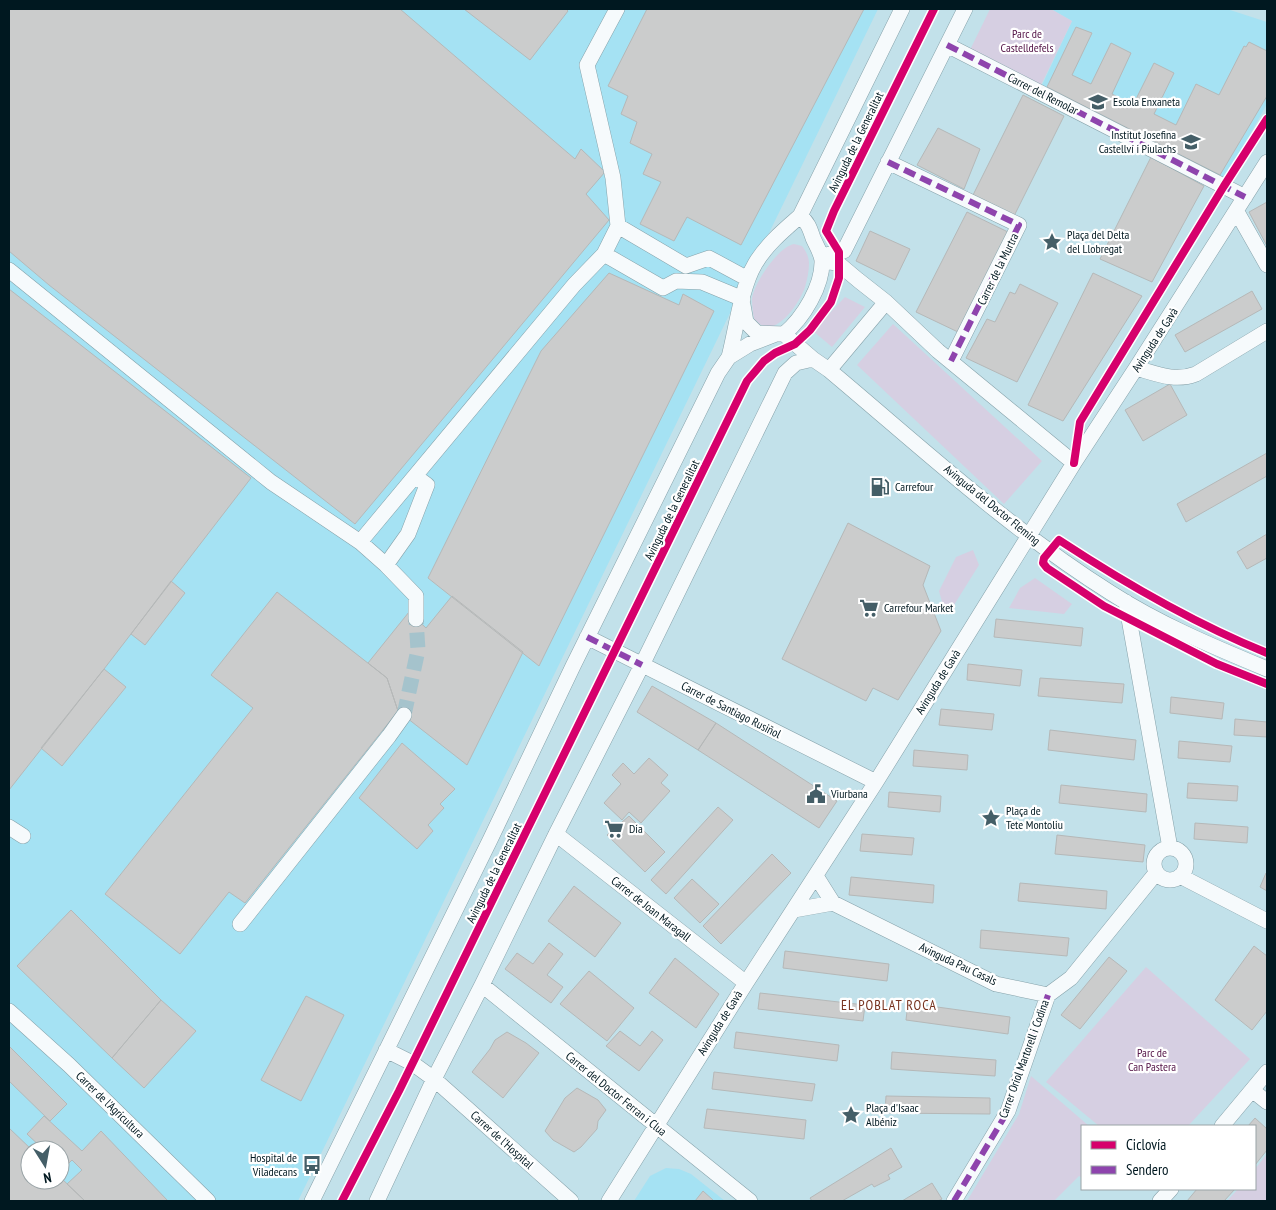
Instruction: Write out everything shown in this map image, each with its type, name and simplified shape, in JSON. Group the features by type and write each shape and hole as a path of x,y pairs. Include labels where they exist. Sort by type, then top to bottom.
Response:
{"street":[{"path":"360,542 574,285 604,254 618,226 613,178 587,65 617,9"},
{"name":"Avinguda de la Generalitat","path":"800,216 902,9"},
{"path":"821,258 844,251 965,9"},
{"name":"Carrer del Remolar","path":"947,45 1245,197"},
{"name":"Carrer de la Murtra","path":"888,162 1019,225 951,361"},
{"name":"Avinguda de Gavà","path":"609,1201 655,1126 876,782 1074,463 1237,212 1267,162"},
{"path":"1237,212 1267,265"},
{"path":"800,216 806,220 821,258 820,273 812,300 794,325 779,334 750,344 730,358 742,301 748,279 755,264 774,239 800,216"},
{"path":"618,226 686,266 710,258 748,279"},
{"path":"774,239 793,230 806,233 815,242"},
{"path":"604,254 663,288 676,281 702,282 742,301"},
{"path":"821,258 839,264 886,302 951,361 1074,463"},
{"path":"9,270 271,482 360,542 416,596 416,619"},
{"path":"742,301 746,322 757,333 779,334"},
{"path":"829,370 886,302"},
{"path":"1136,368 1178,379 1186,378 1196,374 1267,331"},
{"name":"Avinguda del Doctor Fleming","path":"779,334 829,370 1015,526 1126,602 1180,631 1267,669"},
{"name":"Avinguda de la Generalitat","path":"312,1201 490,840 689,429 718,373 730,358"},
{"path":"377,1201 434,1079 642,665 785,373 796,363 813,359"},
{"path":"386,565 408,534 427,485 415,476"},
{"path":"1126,602 1170,848"},
{"name":"Carrer de Santiago Rusiñol","path":"587,637 876,782"},
{"path":"240,924 404,715"},
{"path":"9,827 23,836"},
{"name":"Carrer de Joan Maragall","path":"556,834 746,984"},
{"path":"1170,848 1179,851 1186,860 1186,867 1180,876 1173,880 1167,880 1156,873 1154,866 1156,855 1164,849 1170,848"},
{"path":"1048,995 1071,978 1156,873"},
{"path":"794,910 833,904 816,876"},
{"path":"1180,876 1267,921"},
{"name":"Avinguda Pau Casals","path":"833,904 996,984 1048,995"},
{"name":"Carrer del Doctor Ferran i Clua","path":"482,985 750,1201"},
{"name":"Carrer Oriol Martorell i Codina","path":"954,1201 1008,1111 1048,995"},
{"name":"Carrer de l'Agricultura","path":"9,1010 69,1065 208,1201"},
{"name":"Carrer de l'Hospital","path":"386,1050 412,1063 434,1079 570,1201"},
{"path":"1223,1125 1267,1072"},
{"path":"1252,1090 1267,1102"},
{"path":"1160,1201 1170,1190"}],"shaded area":[{"path":"9,9 878,9 298,1201 9,1201"},
{"path":"1051,9 1227,9 1267,22 1267,104 1225,179 1042,85 1072,21"},
{"path":"666,1168 679,1169 691,1174 725,1201 634,1201 650,1176"}],"green space":[{"name":"Parc de Castelldefels","path":"990,9 1051,9 1072,21 1041,85 970,50"},
{"path":"794,244 802,246 808,259 809,270 805,287 799,300 783,320 770,327 763,326 754,319 752,307 752,299 757,284 774,259"},
{"path":"845,297 865,307 832,347 813,331"},
{"path":"893,324 1042,461 1004,504 857,365"},
{"path":"973,550 979,565 954,605 944,609 939,591 956,557"},
{"path":"1035,578 1072,604 1064,614 1009,608 1020,588"},
{"name":"Parc de Can Pastera","path":"1146,967 1250,1059 1189,1125 1098,1125 1046,1082"},
{"path":"1031,1076 1088,1125 1081,1125 1081,1177 1079,1176 1054,1201 967,1201 1019,1114"},
{"path":"1267,1154 1267,1201 1227,1201 1237,1190 1256,1190 1256,1168"}],"building":[{"path":"9,9 400,9 575,159 581,149 605,172 586,194 609,220 355,524 49,285 9,251"},
{"path":"464,9 566,9 568,11 530,60"},
{"path":"647,9 864,9 741,245 687,217 674,241 640,224 661,182 643,174 652,154 630,143 637,122 621,114 628,96 608,86"},
{"path":"1076,27 1092,33 1072,75 1091,84 1111,43 1131,53 1112,94 1133,105 1154,63 1174,73 1154,114 1176,125 1196,84 1219,95 1244,46 1246,47 1249,42 1267,51 1267,96 1220,175 1047,87"},
{"path":"1023,95 1064,116 1014,216 973,195"},
{"path":"938,128 980,149 964,189 917,165"},
{"path":"1151,157 1204,186 1152,282 1100,259"},
{"path":"1267,202 1267,246 1249,212"},
{"path":"967,212 1008,232 958,332 916,312"},
{"path":"870,231 910,249 895,280 856,261"},
{"path":"609,273 679,305 683,294 714,311 539,666 428,578 541,351"},
{"path":"1093,273 1142,296 1063,421 1028,405"},
{"path":"1020,284 1058,303 1017,382 966,358 987,319 995,322 1010,292 1015,294"},
{"path":"9,289 251,478 9,790"},
{"path":"1252,291 1262,309 1185,352 1175,335"},
{"path":"1170,384 1187,415 1143,441 1125,410"},
{"path":"1267,453 1267,476 1186,522 1177,504"},
{"name":"Carrefour Market","path":"848,523 930,566 923,585 941,631 898,700 873,688 866,701 782,659"},
{"path":"1267,534 1267,558 1247,569 1237,552"},
{"path":"171,581 185,593 145,645 131,634"},
{"path":"277,592 387,678 398,711 245,903 229,892 180,954 105,894 253,708 211,675"},
{"path":"452,596 523,652 467,765 398,711 387,678 368,663 409,612 426,628"},
{"path":"996,619 1083,628 1081,646 994,637"},
{"path":"968,664 1022,670 1020,686 967,680"},
{"path":"104,669 126,687 62,766 41,748"},
{"path":"1040,678 1124,684 1122,703 1038,696"},
{"path":"652,686 716,723 698,750 637,712"},
{"path":"1171,697 1224,703 1222,719 1170,713"},
{"path":"941,709 994,714 992,730 939,725"},
{"path":"1235,719 1267,722 1267,737 1234,735"},
{"path":"716,723 837,801 819,828 698,750"},
{"path":"1050,730 1136,740 1134,760 1048,750"},
{"path":"1179,741 1232,746 1230,762 1178,758"},
{"path":"402,743 455,789 440,804 444,808 428,825 433,831 417,849 359,798"},
{"path":"914,750 968,755 967,770 913,766"},
{"path":"649,758 668,775 661,783 670,791 641,823 629,812 622,820 604,803 621,784 612,775 623,763 634,774"},
{"path":"1188,783 1238,786 1237,801 1187,798"},
{"path":"1061,785 1147,794 1146,812 1059,803"},
{"path":"889,792 941,796 940,812 888,807"},
{"path":"718,807 733,820 666,894 651,880"},
{"path":"629,816 665,852 645,872 607,835"},
{"path":"1195,823 1248,827 1247,843 1194,839"},
{"path":"862,834 914,838 912,855 860,851"},
{"path":"1057,835 1145,845 1143,862 1055,854"},
{"path":"772,854 791,873 721,944 703,926"},
{"path":"1267,874 1267,891 1260,887"},
{"path":"851,877 934,885 933,903 849,895"},
{"path":"692,879 719,904 700,923 674,898"},
{"path":"1020,883 1107,891 1106,909 1018,901"},
{"path":"574,886 621,923 595,957 548,921"},
{"path":"71,910 161,1000 112,1058 17,966"},
{"path":"981,930 1069,938 1067,956 980,948"},
{"path":"549,943 563,954 547,975 563,987 551,1003 505,969 517,953 533,964"},
{"path":"1254,946 1267,956 1267,1011 1252,1030 1215,1000"},
{"path":"785,951 889,964 887,981 783,968"},
{"path":"1109,957 1127,971 1080,1029 1061,1015"},
{"path":"675,958 719,994 696,1028 649,993"},
{"path":"589,971 634,1008 607,1041 560,1004"},
{"path":"760,993 865,1005 863,1021 758,1009"},
{"path":"306,996 344,1015 301,1101 261,1080"},
{"path":"161,1000 196,1031 144,1088 112,1058"},
{"path":"908,1003 1010,1017 1008,1034 906,1020"},
{"path":"620,1031 640,1046 652,1031 663,1040 639,1071 606,1046"},
{"path":"507,1032 539,1053 503,1098 472,1072 495,1040"},
{"path":"736,1032 839,1045 837,1061 734,1048"},
{"path":"9,1046 67,1104 50,1121 9,1081"},
{"path":"892,1052 996,1060 995,1076 891,1069"},
{"path":"714,1072 815,1084 812,1101 712,1089"},
{"path":"577,1088 598,1100 606,1110 598,1121 597,1129 574,1152 553,1140 545,1131 565,1098"},
{"path":"886,1096 990,1098 990,1114 885,1113"},
{"path":"707,1109 806,1120 804,1139 704,1128"},
{"path":"44,1116 82,1151 101,1131 168,1201 85,1201 70,1187 70,1181 82,1170 72,1160 70,1162 70,1140 33,1140 27,1134"},
{"path":"1255,1118 1267,1129 1267,1150 1256,1164 1256,1125 1249,1125"},
{"path":"9,1128 22,1140 20,1140 20,1190 70,1190 70,1187 85,1201 9,1201"},
{"path":"891,1148 902,1167 888,1175 890,1179 874,1187 872,1184 842,1201 812,1201 810,1198"},
{"path":"932,1183 942,1199 938,1201 902,1201"},
{"path":"1196,1190 1234,1190 1224,1201 1187,1201"},
{"path":"703,1191 714,1201 695,1201"}],"tunnel":[{"path":"404,715 418,650 416,619"}],"marked path":[{"path":"947,45 1245,197"},
{"path":"888,162 1019,225 951,361"},
{"path":"587,637 642,665"},
{"path":"954,1201 1008,1111 1048,995"}],"cycle path":[{"path":"342,1201 399,1091 747,381 764,361 775,353 795,344 810,330 831,302 839,278 839,252 826,231 834,211 934,9"},
{"path":"1074,463 1080,422 1267,119"},
{"path":"1267,653 1213,629 1160,602 1059,540 1044,558 1043,563 1047,568 1104,606 1217,664 1267,684"}],"place":[{"name":"Escola Enxaneta","path":"1098,102"},
{"name":"Institut Josefina Castellví i Piulachs","path":"1191,142"},
{"name":"Plaça del Delta del Llobregat","path":"1052,242"},
{"name":"Carrefour","path":"880,487"},
{"name":"Carrefour Market","path":"869,608"},
{"name":"Viurbana","path":"816,794"},
{"name":"Plaça de Tete Montoliu","path":"991,818"},
{"name":"Dia","path":"614,829"},
{"name":"Plaça d'Isaac Albéniz","path":"851,1115"},
{"name":"Hospital de Viladecans","path":"312,1165"}],"district":[{"name":"EL POBLAT ROCA","path":"889,1005"}]}
